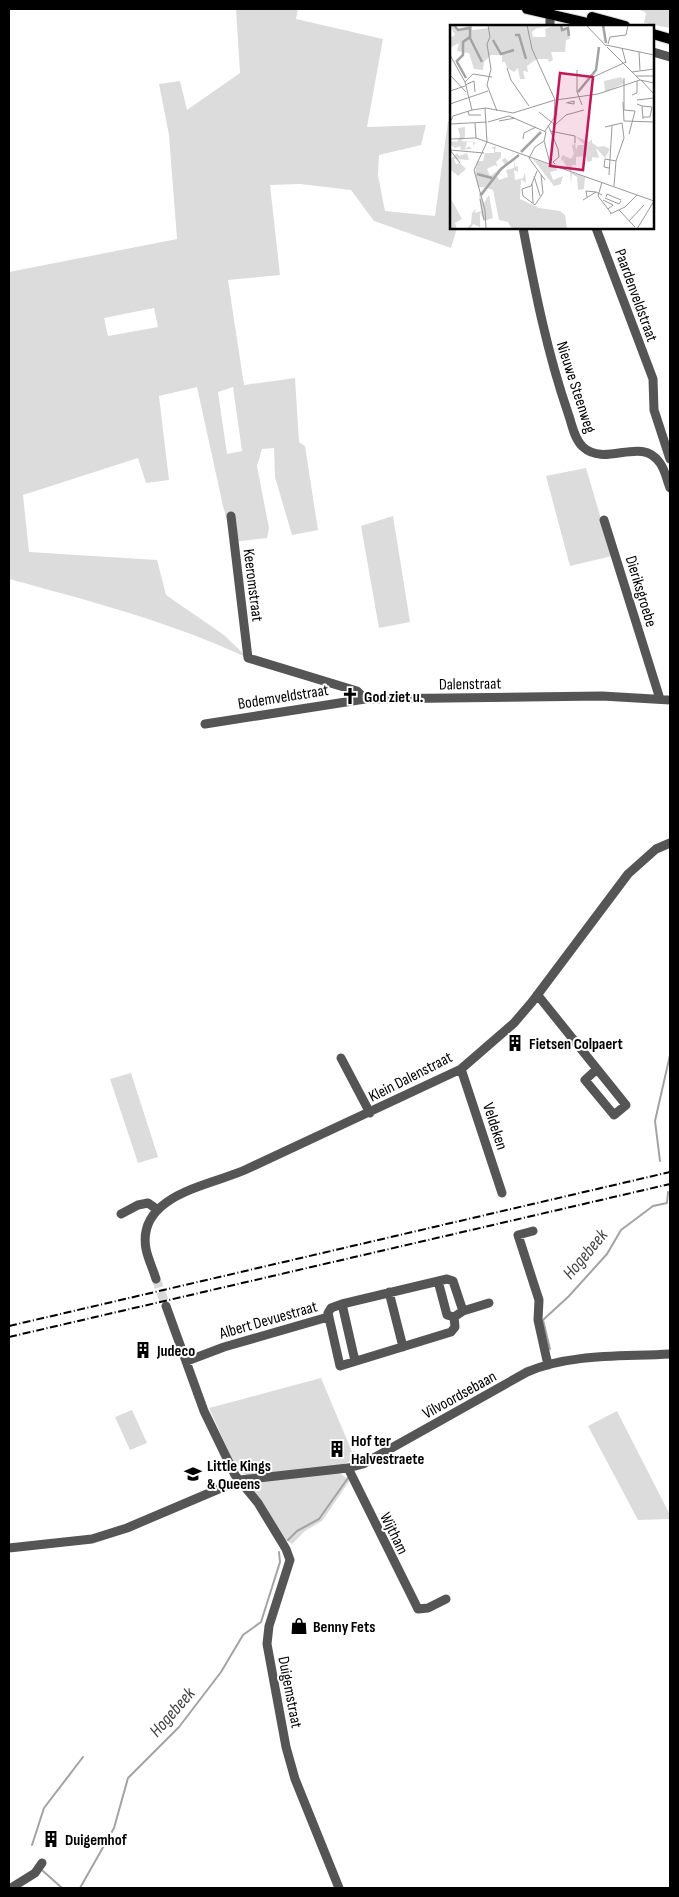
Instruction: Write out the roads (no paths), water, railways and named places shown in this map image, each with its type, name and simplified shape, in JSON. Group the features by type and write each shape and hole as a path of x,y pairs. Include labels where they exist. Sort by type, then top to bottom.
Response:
{"main road":[{"path":"527,9 552,10 620,25"},
{"path":"552,10 598,25"},
{"path":"654,35 668,38"}],"street":[{"path":"550,25 552,10"},
{"path":"654,52 670,57"},
{"name":"Nieuwe Steenweg","path":"523,229 546,342 561,392 581,445 588,451 603,456 638,450 645,452 662,465 670,488"},
{"name":"Paardenveldstraat","path":"596,229 653,379 654,410 670,459"},
{"name":"Keeromstraat","path":"231,516 248,658"},
{"name":"Dieriksgroebe","path":"604,520 660,699"},
{"name":"Dalenstraat","path":"248,658 359,692 365,699 602,696 670,700"},
{"name":"Bodemveldstraat","path":"205,724 365,699"},
{"name":"Klein Dalenstraat","path":"156,1279 146,1248 149,1226 158,1210 177,1195 224,1180 461,1068 514,1023 628,874 656,850 670,844"},
{"path":"537,995 597,1069 626,1105 614,1115 585,1080 597,1069"},
{"path":"342,1058 370,1112"},
{"name":"Veldeken","path":"461,1068 502,1193"},
{"path":"121,1214 148,1203 158,1210"},
{"path":"533,1231 518,1235 539,1300 538,1320 548,1365"},
{"path":"454,1317 447,1315 438,1281 453,1281 463,1311"},
{"name":"Albert Devuestraat","path":"438,1281 331,1308 328,1317 340,1366 451,1332 455,1327 454,1317 463,1311 489,1303"},
{"path":"389,1292 403,1347"},
{"name":"Albert Devuestraat","path":"342,1304 355,1361"},
{"path":"166,1306 204,1411 235,1474 240,1480"},
{"name":"Albert Devuestraat","path":"187,1361 224,1347 328,1317"},
{"name":"Vilvoordsebaan","path":"9,1548 92,1539 127,1528 240,1480 348,1468 363,1464 528,1372 548,1365 576,1360 670,1354"},
{"name":"Wijtham","path":"348,1468 418,1610 428,1608 446,1599"},
{"name":"Duigemstraat","path":"240,1480 282,1541 290,1560 269,1626 269,1654 286,1747 295,1779 339,1888"},
{"path":"11,1888 34,1873 42,1863"}],"waterway":[{"name":"Hogebeek","path":"660,1161 655,1121 670,1055"},
{"name":"Hogebeek","path":"550,1349 543,1320 569,1296 607,1254 621,1230 653,1206 667,1203 668,1192"},
{"name":"Hogebeek","path":"288,1540 297,1531 319,1519 348,1478"},
{"name":"Hogebeek","path":"80,1888 114,1828 128,1778 179,1727 221,1672 243,1635 261,1622 280,1562 279,1552"},
{"path":"32,1845 44,1808 83,1757"},
{"path":"43,1871 62,1888"}],"tunnel":[{"path":"156,1279 166,1306"}],"railway":[{"path":"9,1326 670,1172"},
{"path":"9,1337 670,1184"}],"place":[{"name":"God ziet u.","path":"350,696"},
{"name":"Fietsen Colpaert","path":"515,1043"},
{"name":"Judeco","path":"143,1350"},
{"name":"Hof ter Halvestraete","path":"337,1449"},
{"name":"Little Kings & Queens","path":"193,1474"},
{"name":"Benny Fets","path":"299,1626"},
{"name":"Duigemhof","path":"51,1839"}]}
